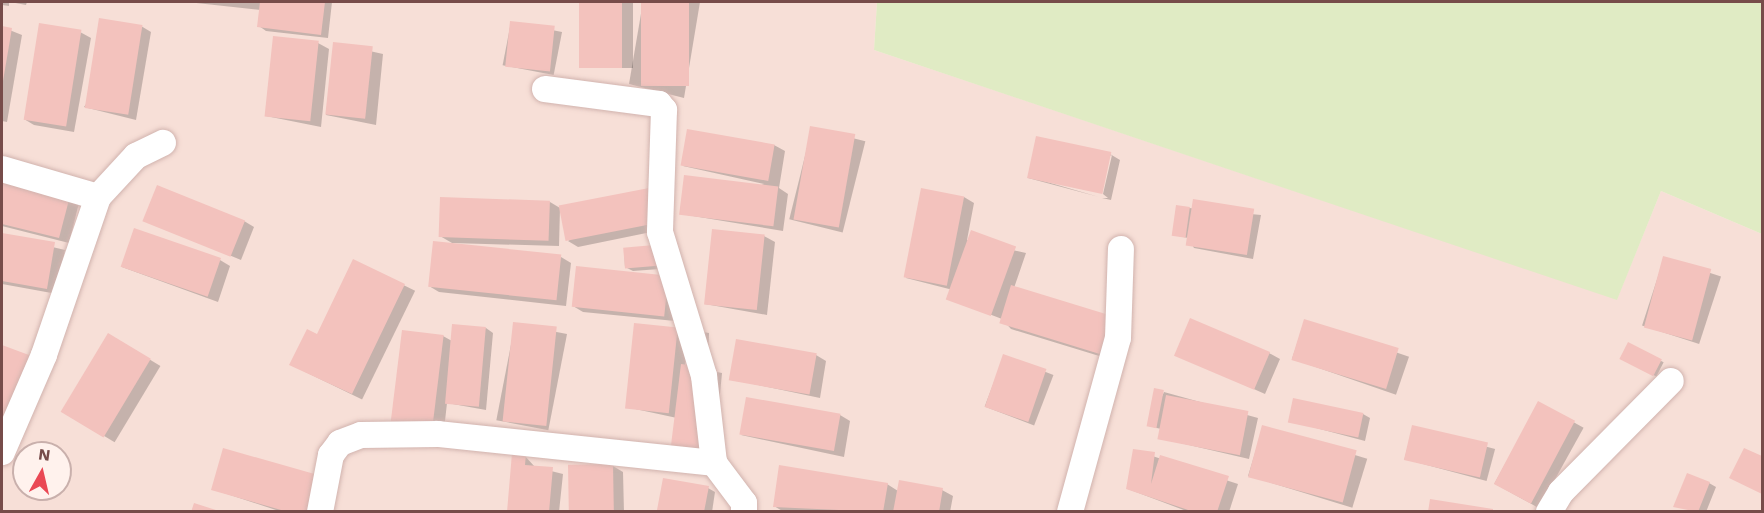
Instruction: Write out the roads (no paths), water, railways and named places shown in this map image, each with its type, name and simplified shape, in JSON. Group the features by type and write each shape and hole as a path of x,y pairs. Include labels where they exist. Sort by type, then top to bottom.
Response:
{"street":[{"path":"545,89 659,104 664,111 660,232 704,376 714,463 744,503 744,512"},
{"path":"2,452 44,355 98,197 136,156 163,143"},
{"path":"2,169 98,197"},
{"path":"1070,512 1118,338 1120,249"},
{"path":"1549,512 1561,492 1671,381"},
{"path":"320,512 331,455 340,443 361,435 438,434 714,463"}]}
